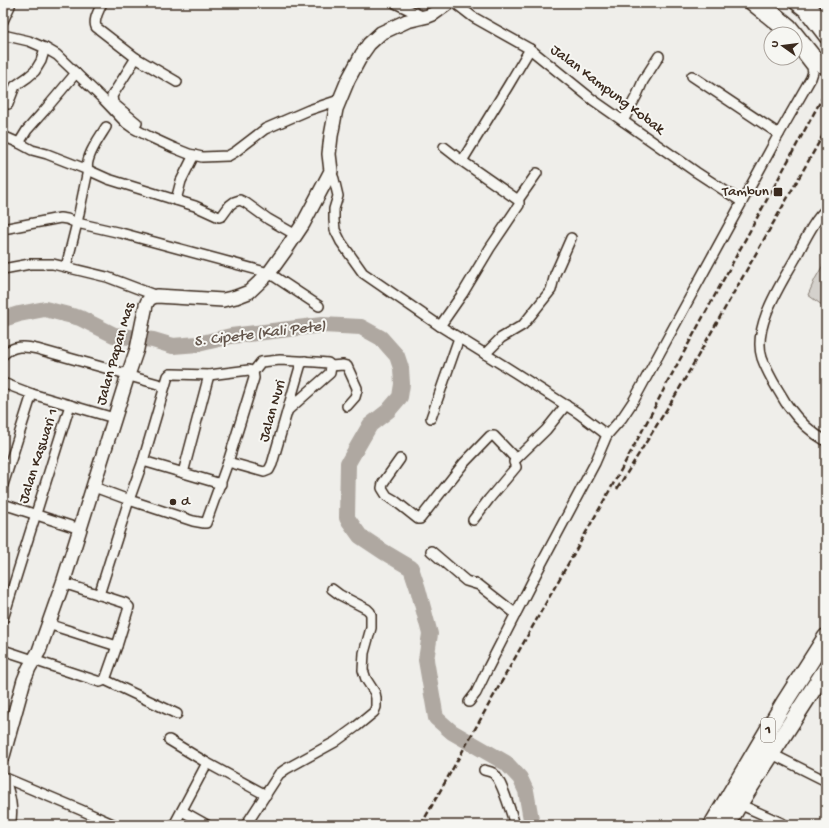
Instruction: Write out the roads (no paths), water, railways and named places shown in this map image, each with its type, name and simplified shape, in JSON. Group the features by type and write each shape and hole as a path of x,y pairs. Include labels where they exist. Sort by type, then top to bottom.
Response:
{"highway":[{"name":"1","path":"712,825 784,703 826,636"},
{"name":"1","path":"727,825 826,669"}],"street":[{"path":"3,21 10,3"},
{"path":"102,3 95,18 94,23 96,27 136,58 177,82"},
{"path":"395,3 424,17"},
{"name":"Jalan Papan Mas","path":"3,756 24,680 29,668 40,650 94,487 114,418 137,349 148,300 157,296 223,300 249,292 269,273 303,224 330,171 329,154 336,109 353,70 369,44 388,29 407,21 433,14 448,3"},
{"name":"Jalan Kampung Kobak","path":"455,3 473,17 530,48 593,100 696,172 742,202"},
{"path":"748,3 776,26"},
{"path":"762,3 790,26 822,66"},
{"path":"796,3 806,11 826,37"},
{"path":"810,3 826,22"},
{"path":"3,35 29,41 57,55 129,126 174,148 202,157 228,156 265,129 309,110 339,100"},
{"path":"3,104 8,104 15,86 35,71 45,48"},
{"path":"462,161 530,48"},
{"path":"469,702 476,693 537,572 595,463 607,435 622,418 634,400 811,78 812,66 803,55"},
{"path":"623,121 659,56"},
{"path":"136,58 112,96 113,102 137,122"},
{"path":"19,143 27,130 76,73"},
{"path":"692,76 779,134"},
{"path":"66,267 77,223 88,170 87,165 89,157 106,127"},
{"path":"3,136 32,150 47,154 113,181 200,208 220,217 230,205 240,200 268,219 296,234"},
{"path":"444,147 518,200"},
{"path":"176,200 180,184 194,155"},
{"path":"330,171 334,179 338,196 334,209 335,230 341,242 363,273 440,326 578,412 607,435"},
{"path":"440,326 463,293 490,248 519,205 518,200 537,173"},
{"path":"826,210 812,228 770,303 762,327 760,347 768,373 788,406 816,435 826,441"},
{"path":"3,229 60,218 67,219 77,223 121,233 269,273 319,306"},
{"path":"485,354 501,338 523,325 551,290 560,263 571,238"},
{"path":"3,269 30,264 53,264 107,277 157,296"},
{"path":"431,418 459,338"},
{"path":"3,355 9,349 18,347 25,346 37,348 165,386"},
{"path":"94,487 193,521 206,522 228,462 254,378 253,372 261,362 280,360 305,361 328,363 331,366 348,366 357,388 356,395 347,406"},
{"name":"Jalan Nuri","path":"228,462 264,472 269,470 301,364 305,361"},
{"path":"288,410 330,373 331,366"},
{"path":"99,595 143,461 167,378 170,374 209,375 249,370 253,372"},
{"path":"183,473 209,375"},
{"path":"3,383 70,406 114,418"},
{"path":"3,485 32,394"},
{"path":"474,520 489,499 516,467 514,462 516,459 546,430 566,405"},
{"name":"Jalan Kaswari 1","path":"3,619 70,406"},
{"path":"400,459 383,483 382,488 387,496 420,519 464,463 490,436 494,436 516,459"},
{"path":"143,461 221,484"},
{"path":"3,504 80,529"},
{"path":"430,551 466,581 479,585 516,614"},
{"path":"63,583 126,603 129,607 105,680"},
{"path":"246,825 280,774 286,769 335,742 374,712 376,707 375,693 366,679 363,670 364,652 371,628 370,612 332,590"},
{"path":"48,624 117,646"},
{"path":"3,650 98,681 105,680 177,714"},
{"path":"169,740 207,763 266,795"},
{"path":"772,754 826,781"},
{"path":"174,825 207,763"},
{"path":"484,770 490,771 497,777 515,825"},
{"path":"3,777 115,825"},
{"path":"3,780 10,807 10,818 8,825"},
{"path":"739,804 782,823"},
{"path":"182,811 207,825"}],"waterway":[{"name":"S. Cipete (Kali Pete)","path":"3,319 45,309 80,318 114,335 153,340 173,346 198,344 231,336 322,325 361,327 381,338 397,356 401,368 402,384 400,397 388,411 370,425 348,463 347,518 360,536 411,568 430,634 426,660 436,718 452,732 506,763 520,778 526,791 532,825"}],"railway":[{"path":"421,825 625,462 826,91"},
{"path":"617,489 678,391 826,130"}],"place":[{"name":"Tambun","path":"778,192"},
{"name":"d","path":"173,502"}]}
